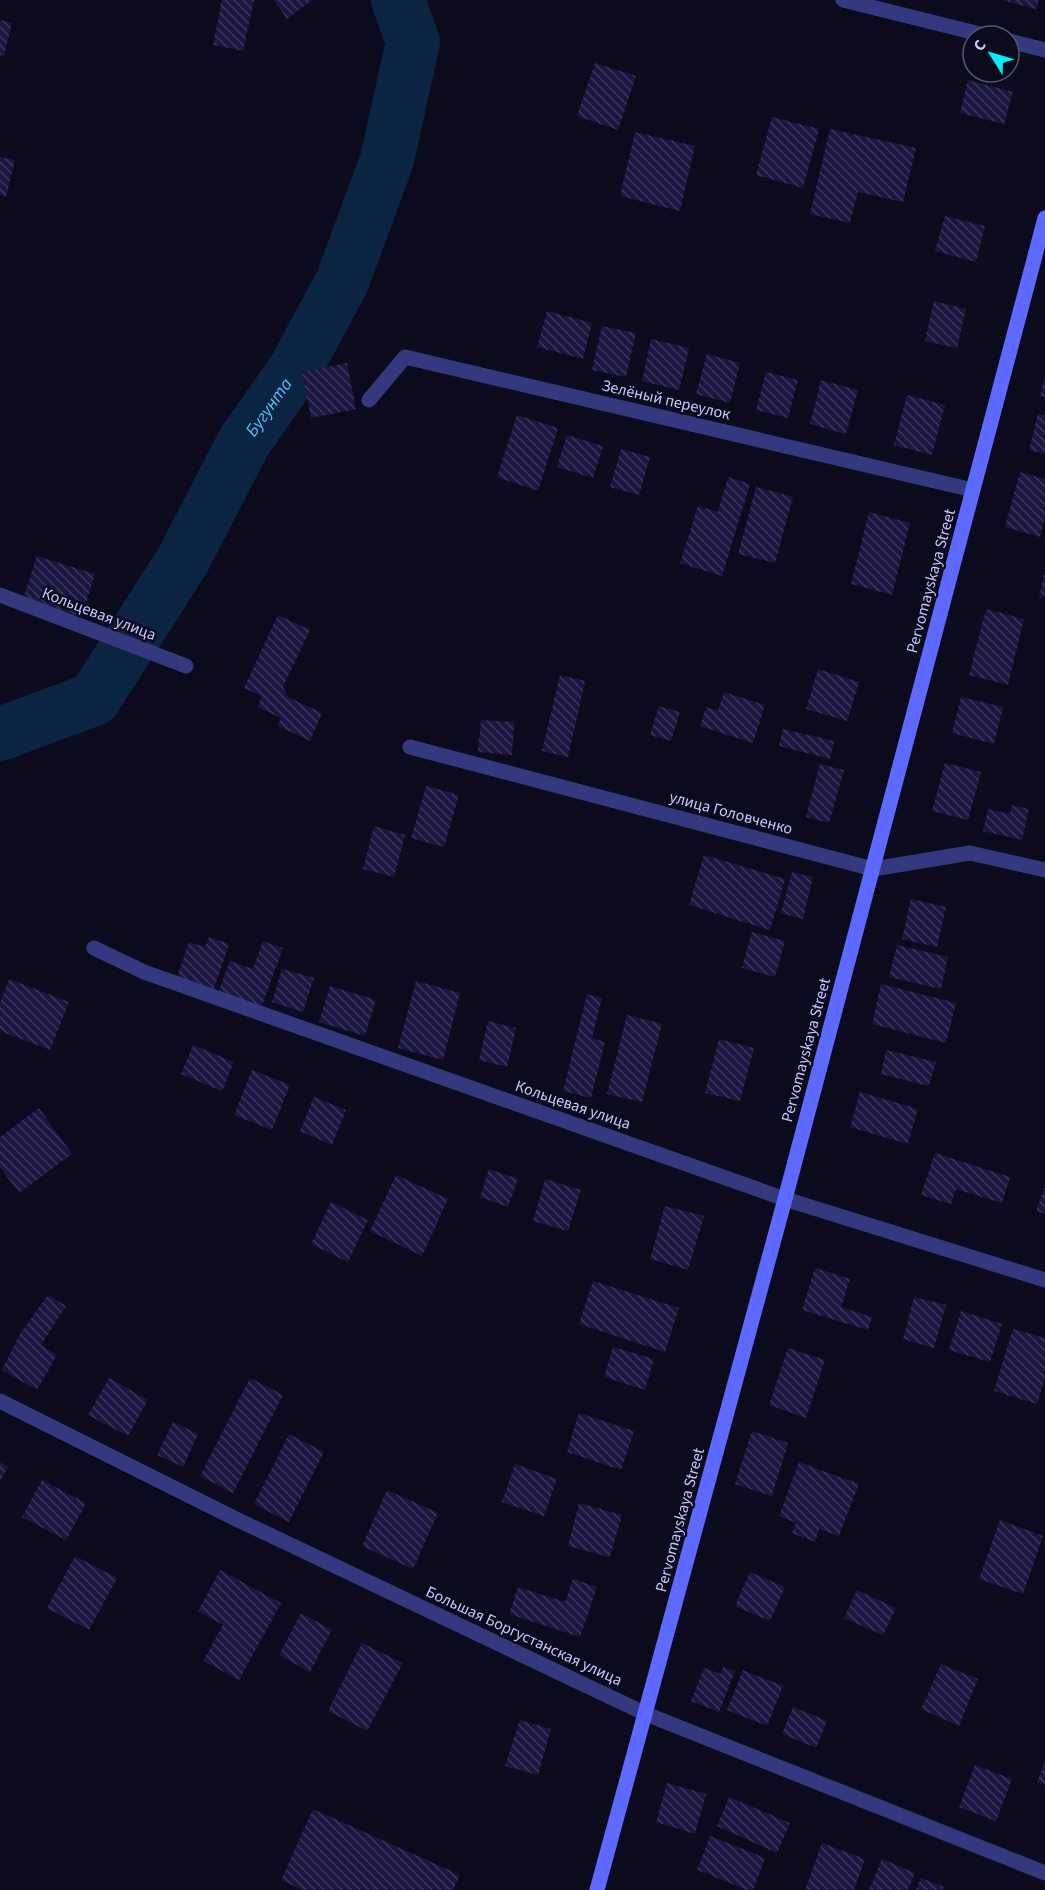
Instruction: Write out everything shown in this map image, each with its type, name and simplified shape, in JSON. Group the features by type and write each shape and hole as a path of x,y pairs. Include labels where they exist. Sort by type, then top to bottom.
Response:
{"main road":[{"name":"Pervomayskaya Street","path":"597,1890 785,1199 1045,218"}],"street":[{"path":"843,0 961,29"},
{"path":"1021,44 1045,50"},
{"name":"Зелёный переулок","path":"369,400 405,357 973,490"},
{"name":"Кольцевая улица","path":"0,595 186,666"},
{"name":"улица Головченко","path":"410,747 873,869 970,853 1045,870"},
{"name":"Кольцевая улица","path":"94,948 144,972 785,1199 1045,1280"},
{"name":"Большая Боргустанская улица","path":"0,1401 244,1523 646,1714 1045,1873"}],"building":[{"path":"222,0 254,0 243,51 213,45"},
{"path":"274,0 312,0 287,19"},
{"path":"1002,0 1039,0 1036,9"},
{"path":"0,20 12,23 4,56 0,55"},
{"path":"595,63 636,76 618,130 577,116"},
{"path":"967,84 983,84 1013,92 1004,124 960,113"},
{"path":"772,117 819,129 803,188 756,175"},
{"path":"830,129 916,148 903,202 858,192 850,223 810,214"},
{"path":"635,132 695,146 680,211 620,196"},
{"path":"0,157 15,160 6,197 0,195"},
{"path":"945,216 985,226 976,262 935,251"},
{"path":"934,301 966,309 957,348 925,341"},
{"path":"547,311 592,323 583,359 537,347"},
{"path":"602,326 636,333 626,377 592,370"},
{"path":"651,339 689,348 679,390 642,381"},
{"path":"707,354 740,363 730,403 696,394"},
{"path":"347,363 356,409 311,418 302,372"},
{"path":"766,372 798,380 788,418 756,410"},
{"path":"1045,379 1045,397 1040,396"},
{"path":"821,380 858,390 846,434 810,424"},
{"path":"907,395 945,405 932,455 894,445"},
{"path":"1038,414 1045,415 1045,454 1029,450"},
{"path":"517,415 558,428 538,491 497,477"},
{"path":"567,435 603,446 593,478 557,467"},
{"path":"621,449 650,457 639,495 610,487"},
{"path":"1020,472 1045,479 1045,517 1040,537 1005,527"},
{"path":"728,477 750,484 722,576 680,563 698,506 718,512"},
{"path":"756,487 793,497 775,563 738,554"},
{"path":"869,512 910,523 892,595 851,584"},
{"path":"37,556 95,574 82,617 23,599"},
{"path":"1045,574 1045,598 1039,597"},
{"path":"986,609 1024,619 1008,685 969,675"},
{"path":"278,615 310,630 283,687 288,697 322,713 310,741 278,726 281,718 258,707 262,696 244,688"},
{"path":"818,669 859,682 847,721 806,709"},
{"path":"560,675 585,681 568,757 542,751"},
{"path":"724,692 765,705 753,743 700,726 706,707 718,711"},
{"path":"961,697 1003,707 994,744 952,733"},
{"path":"659,706 680,712 671,741 650,735"},
{"path":"481,720 514,722 512,755 478,752"},
{"path":"783,729 834,741 830,759 779,746"},
{"path":"945,763 981,772 968,820 932,811"},
{"path":"820,764 844,770 829,823 806,817"},
{"path":"426,786 459,795 444,847 411,838"},
{"path":"1012,805 1029,809 1022,840 983,831 988,809 1010,814"},
{"path":"374,826 405,835 394,877 363,869"},
{"path":"704,855 785,879 770,930 689,905"},
{"path":"792,872 813,877 803,919 781,913"},
{"path":"911,899 946,907 937,947 902,939"},
{"path":"752,932 785,941 775,977 742,968"},
{"path":"209,937 229,944 213,992 176,980 189,942 205,947"},
{"path":"263,941 283,948 261,1008 218,993 230,961 253,969"},
{"path":"897,945 948,957 941,989 889,977"},
{"path":"282,969 314,978 303,1012 272,1002"},
{"path":"9,979 69,1002 50,1050 0,1031 0,1003"},
{"path":"416,981 460,993 443,1060 398,1048"},
{"path":"881,984 956,1003 946,1043 872,1024"},
{"path":"330,986 376,1000 365,1036 319,1022"},
{"path":"587,994 602,998 592,1038 605,1042 591,1098 563,1091"},
{"path":"627,1015 662,1024 642,1102 607,1094"},
{"path":"488,1021 516,1028 507,1067 479,1060"},
{"path":"719,1039 754,1048 740,1101 705,1093"},
{"path":"193,1045 234,1062 222,1091 181,1074"},
{"path":"886,1050 936,1062 929,1086 881,1074"},
{"path":"252,1070 290,1085 272,1130 234,1115"},
{"path":"860,1092 918,1109 908,1144 850,1127"},
{"path":"314,1097 346,1110 332,1145 300,1131"},
{"path":"39,1108 72,1154 19,1193 0,1167 0,1137"},
{"path":"935,1153 1010,1177 1002,1203 956,1189 951,1204 921,1195"},
{"path":"489,1169 518,1179 508,1207 480,1197"},
{"path":"396,1175 448,1199 422,1256 370,1231"},
{"path":"545,1179 581,1190 568,1231 533,1221"},
{"path":"1045,1186 1045,1214 1036,1211"},
{"path":"331,1202 368,1220 348,1262 311,1244"},
{"path":"665,1206 704,1216 688,1270 650,1259"},
{"path":"815,1268 850,1279 841,1307 872,1317 868,1330 802,1310"},
{"path":"593,1281 679,1308 665,1352 579,1324"},
{"path":"48,1295 66,1306 41,1345 57,1355 37,1390 2,1370 20,1334"},
{"path":"914,1297 946,1305 934,1348 903,1339"},
{"path":"961,1311 1002,1324 990,1362 949,1350"},
{"path":"1013,1329 1045,1338 1045,1379 1037,1404 994,1391"},
{"path":"613,1347 654,1359 645,1390 604,1377"},
{"path":"788,1348 825,1360 806,1418 769,1405"},
{"path":"109,1378 148,1400 128,1436 88,1415"},
{"path":"250,1378 283,1395 233,1493 200,1476"},
{"path":"579,1413 634,1431 621,1470 567,1452"},
{"path":"173,1422 198,1434 183,1467 157,1455"},
{"path":"752,1431 788,1443 772,1496 735,1484"},
{"path":"289,1434 324,1452 289,1522 254,1504"},
{"path":"0,1462 8,1467 0,1481"},
{"path":"799,1462 859,1484 839,1536 819,1529 815,1542 792,1533 796,1523 779,1516"},
{"path":"515,1464 557,1479 544,1516 502,1502"},
{"path":"42,1480 86,1503 66,1540 22,1517"},
{"path":"387,1490 438,1513 413,1569 362,1546"},
{"path":"579,1503 622,1515 610,1557 568,1546"},
{"path":"1000,1520 1043,1536 1023,1594 979,1579"},
{"path":"75,1556 117,1578 89,1630 47,1608"},
{"path":"220,1570 281,1603 239,1680 203,1661 223,1625 198,1611"},
{"path":"750,1572 785,1587 770,1621 735,1606"},
{"path":"573,1579 597,1587 580,1637 509,1614 518,1587 565,1602"},
{"path":"857,1590 896,1608 883,1635 844,1618"},
{"path":"301,1613 332,1630 310,1672 279,1655"},
{"path":"362,1643 403,1663 367,1731 328,1711"},
{"path":"941,1664 978,1679 959,1726 921,1709"},
{"path":"723,1667 735,1671 719,1712 691,1701 704,1668 721,1674"},
{"path":"743,1670 783,1686 767,1726 727,1710"},
{"path":"793,1707 827,1721 816,1748 782,1734"},
{"path":"520,1720 551,1729 538,1775 505,1766"},
{"path":"1045,1761 1045,1785 1037,1782"},
{"path":"975,1765 1012,1779 996,1821 959,1807"},
{"path":"667,1783 706,1794 695,1834 656,1822"},
{"path":"729,1797 790,1823 777,1853 717,1826"},
{"path":"313,1809 460,1875 453,1890 302,1890 281,1880"},
{"path":"710,1836 765,1858 753,1890 747,1890 697,1870"},
{"path":"822,1843 865,1859 854,1890 805,1890"},
{"path":"882,1859 915,1873 908,1890 869,1890"},
{"path":"921,1878 944,1887 943,1890 916,1890"}],"waterway":[{"name":"Бугунта","path":"0,734 94,699 183,560 244,442 294,371 342,282 387,160 413,42 398,0"}]}
